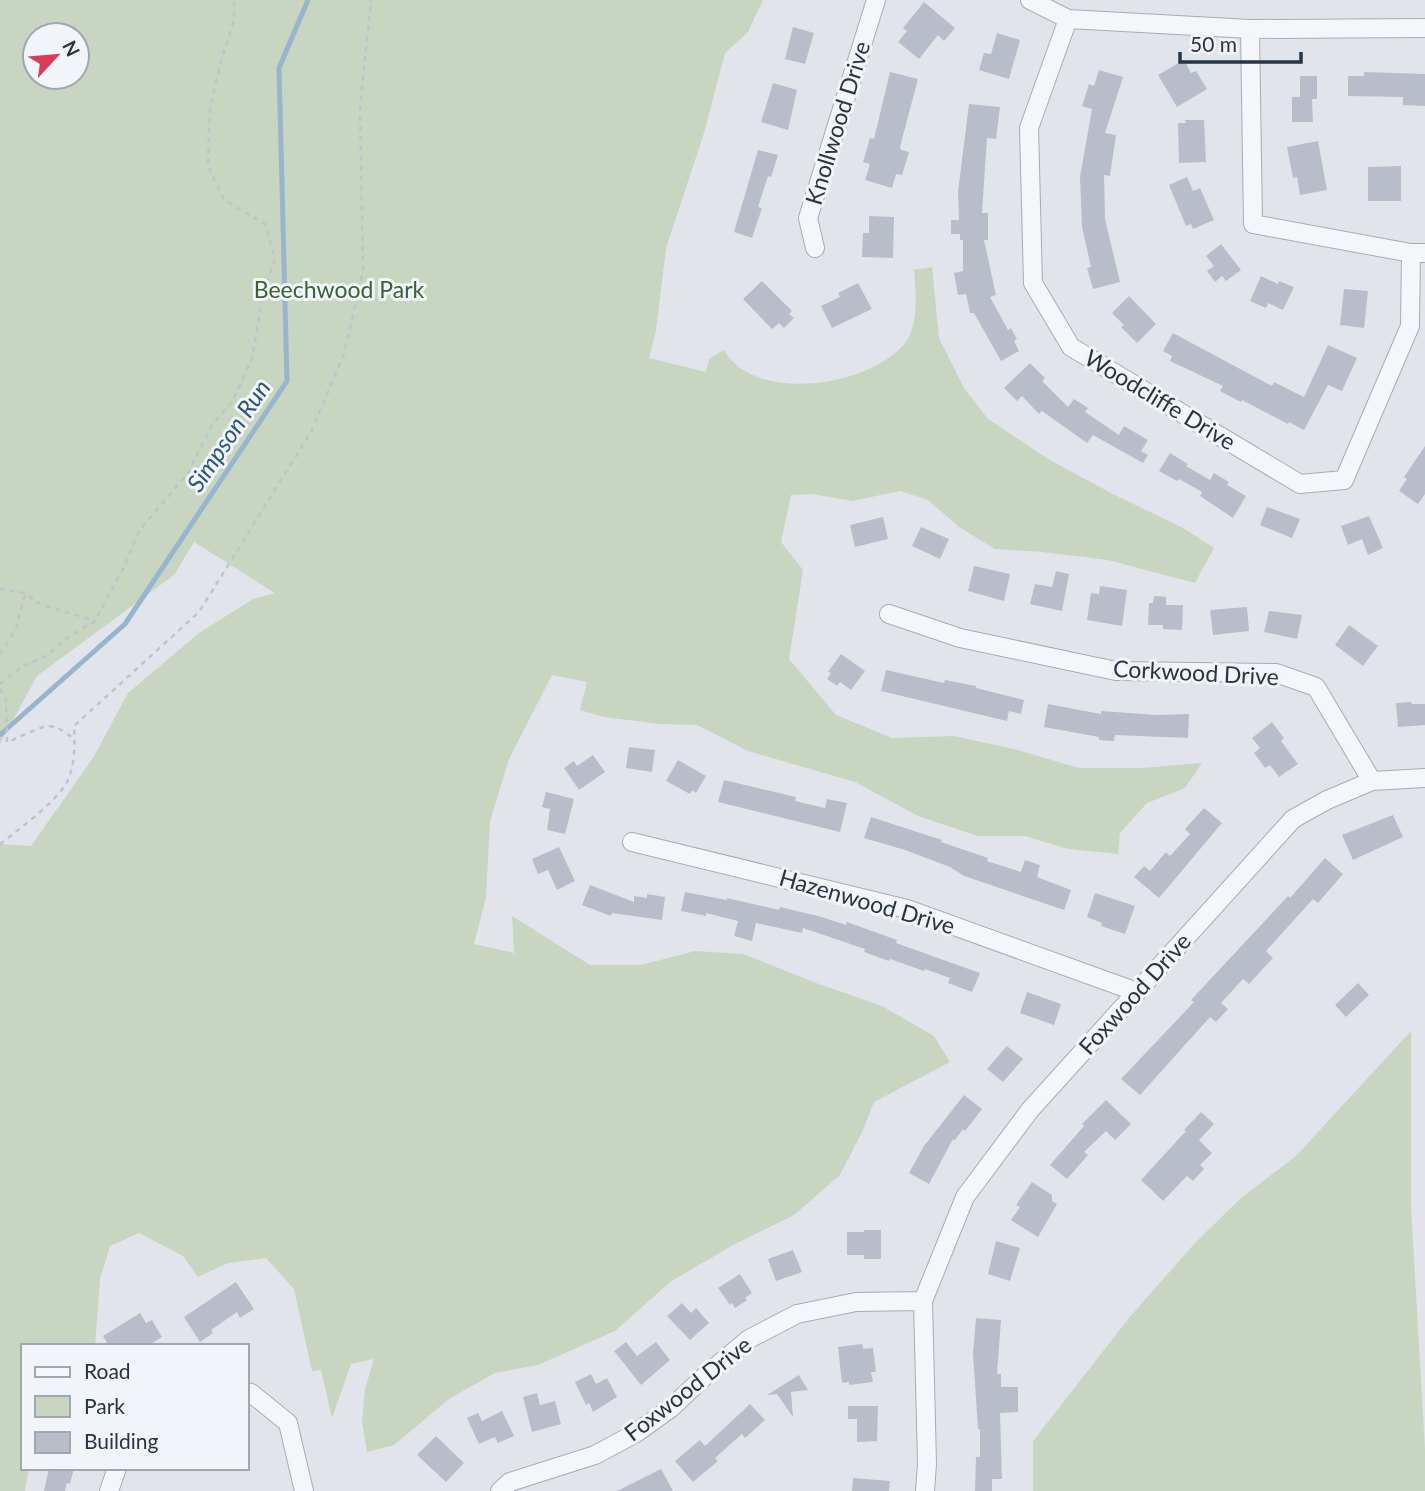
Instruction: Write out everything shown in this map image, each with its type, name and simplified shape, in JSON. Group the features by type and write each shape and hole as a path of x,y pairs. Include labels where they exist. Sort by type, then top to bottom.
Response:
{"street":[{"name":"Knollwood Drive","path":"815,248 808,218 876,0"},
{"path":"1030,0 1068,19 1250,29 1425,28"},
{"name":"Woodcliffe Drive","path":"1068,19 1029,128 1033,283 1071,347 1300,484 1344,480 1410,326 1418,253"},
{"path":"1250,29 1253,224 1418,253"},
{"name":"Corkwood Drive","path":"889,614 960,638 1116,671 1276,673 1316,687 1372,782"},
{"name":"Foxwood Drive","path":"925,1491 927,1464 923,1301 965,1197 1030,1110 1293,819 1327,800 1372,782 1425,778"},
{"name":"Hazenwood Drive","path":"632,842 907,909 1137,992"},
{"name":"Foxwood Drive","path":"500,1491 510,1482 595,1455 636,1433 671,1408 706,1374 749,1339 797,1314 856,1302 923,1301"},
{"path":"248,1392 288,1423 304,1491"},
{"path":"109,1491 116,1470"}],"path":[{"path":"75,739 54,727 37,729 7,742 6,697 0,686 23,666 46,656 67,638 94,621 124,568 139,531 188,474 212,425 232,402 252,359 263,294 275,259 265,224 224,200 208,166 210,108 233,21 234,0"},
{"path":"0,844 39,813 67,782 75,750 74,726 199,612 311,432 344,354 363,271 360,108 371,0"},
{"path":"0,589 25,593 40,604 94,621"},
{"path":"0,654 16,629 25,593"}],"green space":[{"name":"Beechwood Park","path":"0,0 763,0 748,32 725,53 704,133 666,248 656,331 649,358 706,372 709,359 724,350 739,367 760,378 785,383 840,379 866,370 888,358 905,343 915,318 914,270 932,267 939,338 964,388 988,419 1048,459 1183,528 1214,548 1195,583 1108,560 995,549 959,527 928,500 900,491 852,501 812,494 791,495 781,542 803,570 789,659 836,715 892,738 954,736 1014,749 1079,768 1142,768 1202,763 1185,788 1147,803 1120,833 1118,854 1068,849 1025,836 978,836 918,816 855,782 748,751 697,725 604,717 580,710 587,682 552,675 509,759 490,821 486,897 474,944 514,953 512,916 590,965 641,965 695,951 743,954 882,1006 934,1036 950,1062 874,1102 840,1175 794,1215 735,1244 670,1282 615,1331 538,1365 495,1373 449,1399 394,1445 367,1452 362,1422 365,1389 374,1359 351,1364 332,1418 321,1370 312,1371 294,1289 266,1258 228,1263 198,1277 183,1256 139,1233 110,1246 100,1279 95,1344 21,1344 21,1470 29,1470 25,1491 0,1491 0,844 31,846 93,758 128,693 199,633 253,599 275,593 194,542 174,575 37,676 0,744"},
{"path":"1411,1031 1411,1207 1425,1491 1033,1491 1033,1441 1129,1318 1195,1243 1241,1198 1296,1156"}],"building":[{"path":"924,2 955,28 944,41 938,35 919,59 898,42 907,31 903,28"},
{"path":"793,27 814,33 805,64 785,59"},
{"path":"997,33 1020,40 1009,79 979,70 984,53 991,54"},
{"path":"1184,60 1191,73 1196,71 1207,89 1177,107 1158,75"},
{"path":"1099,70 1123,77 1105,133 1116,135 1110,176 1104,175 1105,219 1120,282 1093,289 1087,268 1091,267 1082,227 1080,177 1092,109 1082,106 1089,84 1094,86"},
{"path":"890,72 918,79 900,147 901,150 909,152 902,175 896,174 892,188 865,180 870,164 863,162 870,138 874,139"},
{"path":"1364,72 1425,74 1425,106 1403,105 1403,97 1348,96 1348,76 1364,76"},
{"path":"1300,76 1317,76 1317,99 1312,99 1313,122 1292,122 1292,97 1300,97"},
{"path":"773,83 797,90 788,130 761,122"},
{"path":"969,104 1000,107 996,139 987,138 982,213 988,213 988,240 984,240 996,295 990,297 1008,330 1011,328 1017,339 1014,341 1019,351 1001,361 974,313 970,313 966,294 958,295 954,273 963,271 963,240 960,240 960,234 951,234 951,220 959,220 958,192"},
{"path":"1185,120 1204,120 1206,162 1179,163 1178,123 1186,123"},
{"path":"1318,141 1327,190 1300,195 1297,177 1293,178 1287,147"},
{"path":"758,150 778,155 758,207 762,208 752,238 734,232"},
{"path":"1401,166 1401,201 1368,201 1368,167"},
{"path":"1187,177 1193,191 1200,188 1214,220 1193,229 1191,224 1186,226 1169,185"},
{"path":"869,216 894,217 893,258 862,257 863,233 869,233"},
{"path":"1221,244 1241,270 1226,281 1222,276 1215,282 1207,271 1214,266 1206,256"},
{"path":"1261,276 1278,284 1279,281 1294,287 1283,310 1268,303 1266,308 1250,301"},
{"path":"762,281 792,311 789,314 794,318 784,328 779,323 772,329 743,299"},
{"path":"858,283 872,309 832,328 821,306 840,297 838,293"},
{"path":"1344,289 1368,291 1364,328 1340,325"},
{"path":"1129,296 1156,324 1137,343 1112,313"},
{"path":"1173,333 1272,386 1274,382 1304,397 1328,345 1357,358 1342,391 1328,385 1304,430 1242,400 1241,402 1220,391 1223,386 1170,361 1172,356 1163,351"},
{"path":"1030,363 1045,378 1042,381 1068,407 1074,399 1088,408 1085,412 1119,435 1124,426 1148,440 1141,451 1148,455 1143,463 1093,435 1087,443 1042,411 1039,414 1022,396 1017,401 1004,388"},
{"path":"1425,446 1425,494 1418,504 1399,491 1407,479 1404,477"},
{"path":"1170,453 1210,480 1214,473 1229,482 1227,485 1246,496 1233,518 1200,496 1202,492 1159,471"},
{"path":"1267,507 1300,519 1292,538 1260,525"},
{"path":"1369,516 1383,548 1368,555 1362,539 1348,545 1341,526"},
{"path":"883,517 888,539 855,547 850,525"},
{"path":"921,527 949,539 940,559 912,546"},
{"path":"974,566 1010,574 1004,601 968,591"},
{"path":"1056,571 1069,574 1062,611 1030,604 1035,584 1052,587"},
{"path":"1100,586 1127,590 1122,626 1087,620 1091,593 1099,594"},
{"path":"1154,596 1166,597 1166,605 1183,605 1182,630 1163,629 1163,625 1148,625 1149,603 1153,603"},
{"path":"1247,607 1249,631 1213,635 1210,610"},
{"path":"1269,611 1302,615 1297,639 1264,632"},
{"path":"1349,625 1378,646 1363,666 1335,645"},
{"path":"841,654 865,671 851,690 840,682 837,686 827,679 831,673 828,672"},
{"path":"886,670 944,683 945,680 976,686 1024,700 1021,714 1009,711 1007,721 881,691"},
{"path":"1396,703 1425,704 1425,725 1398,727"},
{"path":"1048,704 1101,714 1101,711 1189,714 1188,738 1115,735 1114,741 1099,740 1099,737 1044,727"},
{"path":"1272,722 1284,738 1281,741 1298,764 1279,777 1270,765 1265,768 1254,753 1260,748 1252,738"},
{"path":"629,747 655,750 652,772 626,768"},
{"path":"593,755 605,772 579,790 564,768 574,761 577,766"},
{"path":"678,760 706,776 696,793 692,790 690,794 666,781"},
{"path":"724,780 796,797 795,801 825,808 827,799 847,803 840,832 718,802"},
{"path":"546,792 574,799 565,834 547,830 550,809 542,807"},
{"path":"1204,808 1222,823 1159,898 1134,877 1144,866 1150,871 1166,852 1170,856 1190,834 1185,829"},
{"path":"1393,815 1403,837 1353,860 1342,835"},
{"path":"871,817 942,840 941,842 988,858 987,861 1021,872 1025,860 1040,865 1037,877 1071,890 1064,910 964,876 950,867 905,850 864,838"},
{"path":"559,847 575,881 557,890 548,870 538,874 532,859"},
{"path":"1325,858 1343,874 1318,903 1313,899 1266,951 1273,958 1249,984 1243,979 1221,1003 1228,1009 1216,1022 1210,1017 1140,1095 1121,1079 1194,1002 1191,1000"},
{"path":"590,885 634,902 634,896 647,898 647,894 665,897 662,920 612,913 611,916 582,905"},
{"path":"685,892 779,910 780,907 846,925 847,922 980,973 972,992 948,983 950,978 890,959 889,961 864,952 865,949 803,928 802,933 756,923 752,941 734,936 738,921 706,913 706,916 681,911"},
{"path":"1095,893 1135,906 1125,934 1101,926 1102,923 1087,917"},
{"path":"1358,983 1369,995 1346,1017 1335,1005"},
{"path":"1027,992 1061,1004 1054,1025 1020,1013"},
{"path":"1007,1046 1023,1059 1003,1082 987,1069"},
{"path":"964,1095 982,1109 965,1131 963,1129 955,1140 953,1139 929,1184 909,1173 924,1146"},
{"path":"1106,1100 1131,1124 1115,1140 1106,1131 1084,1152 1088,1155 1067,1179 1050,1165 1084,1126 1082,1124"},
{"path":"1201,1112 1214,1124 1199,1140 1212,1153 1200,1165 1204,1169 1193,1181 1187,1176 1163,1201 1141,1180"},
{"path":"1032,1182 1052,1195 1052,1201 1057,1204 1038,1237 1011,1220 1020,1207 1016,1205"},
{"path":"881,1230 881,1259 847,1255 847,1232"},
{"path":"996,1241 1020,1248 1010,1281 988,1274"},
{"path":"793,1250 802,1272 776,1281 768,1259"},
{"path":"740,1274 752,1293 735,1308 718,1288"},
{"path":"236,1282 254,1309 240,1318 237,1312 211,1330 213,1333 200,1342 184,1317"},
{"path":"682,1303 691,1313 696,1308 709,1323 690,1340 667,1316"},
{"path":"140,1313 146,1323 152,1320 162,1337 150,1344 108,1344 103,1336"},
{"path":"976,1318 1001,1320 997,1374 1001,1374 1001,1387 1018,1387 1018,1412 1000,1413 1002,1479 992,1479 992,1491 975,1491 976,1457 980,1457 973,1353"},
{"path":"626,1342 637,1356 656,1342 670,1360 641,1385 614,1351"},
{"path":"862,1344 863,1349 873,1348 876,1372 871,1372 873,1382 849,1385 849,1382 842,1383 838,1347"},
{"path":"591,1374 596,1384 607,1378 617,1397 593,1412 589,1403 586,1405 575,1382"},
{"path":"799,1375 808,1390 791,1392 793,1417 777,1394 767,1395"},
{"path":"537,1393 540,1405 555,1401 561,1424 532,1432 523,1397"},
{"path":"750,1404 765,1420 745,1438 742,1434 715,1458 718,1461 693,1482 675,1461 700,1440 705,1446"},
{"path":"848,1406 878,1406 877,1441 857,1442 857,1419 848,1419"},
{"path":"502,1411 514,1436 498,1443 495,1437 479,1444 467,1418 478,1413 482,1421"},
{"path":"436,1436 464,1463 446,1482 417,1455"},
{"path":"661,1469 673,1491 617,1491"},
{"path":"49,1470 74,1470 65,1491 44,1491"},
{"path":"853,1478 890,1481 889,1491 852,1491"}],"waterway":[{"name":"Simpson Run","path":"0,735 125,624 287,381 279,68 308,0"}]}
